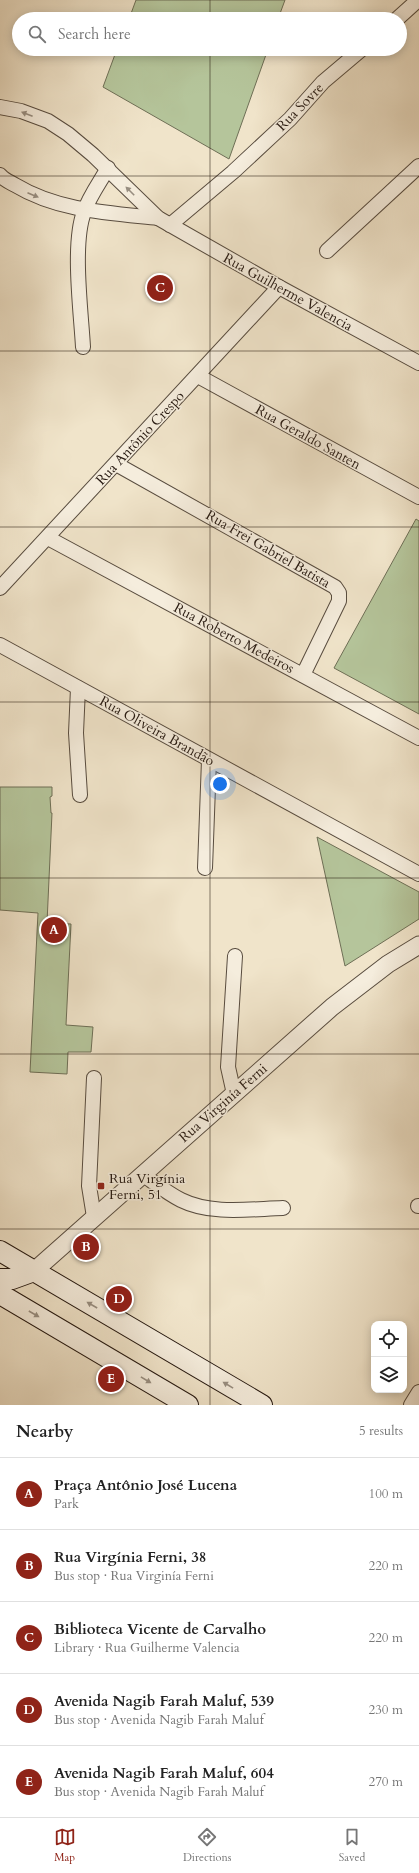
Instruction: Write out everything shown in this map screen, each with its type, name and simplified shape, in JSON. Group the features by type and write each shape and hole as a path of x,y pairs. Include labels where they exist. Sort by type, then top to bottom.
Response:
{"main road":[{"path":"0,1251 262,1405"},
{"path":"0,1279 12,1279 34,1271"},
{"path":"0,1294 188,1405"}],"street":[{"path":"405,12 418,0"},
{"name":"Rua Sovre","path":"164,222 239,166 290,119 323,82 354,56"},
{"name":"Rua Guilherme Valencia","path":"0,107 21,111 48,121 68,134 108,168 164,222 279,287 419,363"},
{"path":"327,251 419,166"},
{"path":"83,347 79,259 80,225 84,210 108,168"},
{"name":"Rua Guilherme Valencia","path":"0,175 26,192 42,198 84,210 164,222"},
{"name":"Rua Antônio Crespo","path":"0,588 48,538 279,287"},
{"name":"Rua Geraldo Santen","path":"198,376 419,497"},
{"name":"Rua Frei Gabriel Batista","path":"116,464 334,587 339,593 339,601 303,675"},
{"name":"Rua Roberto Medeiros","path":"48,538 419,738"},
{"name":"Rua Oliveira Brandão","path":"0,645 419,874"},
{"path":"78,688 76,732 80,795"},
{"path":"205,868 210,760"},
{"name":"Rua Virginía Ferni","path":"34,1271 94,1216 332,1007 388,964 419,945"},
{"path":"234,1094 228,1067 235,956"},
{"path":"94,1078 89,1186 94,1216"},
{"path":"142,1174 175,1196 195,1205 212,1209 283,1208"},
{"path":"411,1405 419,1392"}],"green space":[{"path":"136,0 285,0 281,12 132,12"},
{"path":"114,56 266,56 229,159 103,87"},
{"path":"416,519 419,521 419,714 334,668"},
{"path":"0,787 52,787 52,796 50,797 52,813 47,923 71,924 66,1025 93,1027 91,1052 68,1052 67,1074 30,1072 38,913 0,910"},
{"path":"317,837 419,892 419,919 345,966"}],"place":[{"name":"Biblioteca Vicente de Carvalho","path":"160,288"},
{"name":"Praça Antônio José Lucena","path":"54,930"},
{"name":"Rua Virgínia Ferni, 51","path":"101,1186"},
{"name":"Rua Virgínia Ferni, 38","path":"86,1247"},
{"name":"Avenida Nagib Farah Maluf, 539","path":"119,1299"},
{"name":"Avenida Nagib Farah Maluf, 604","path":"111,1379"}]}
